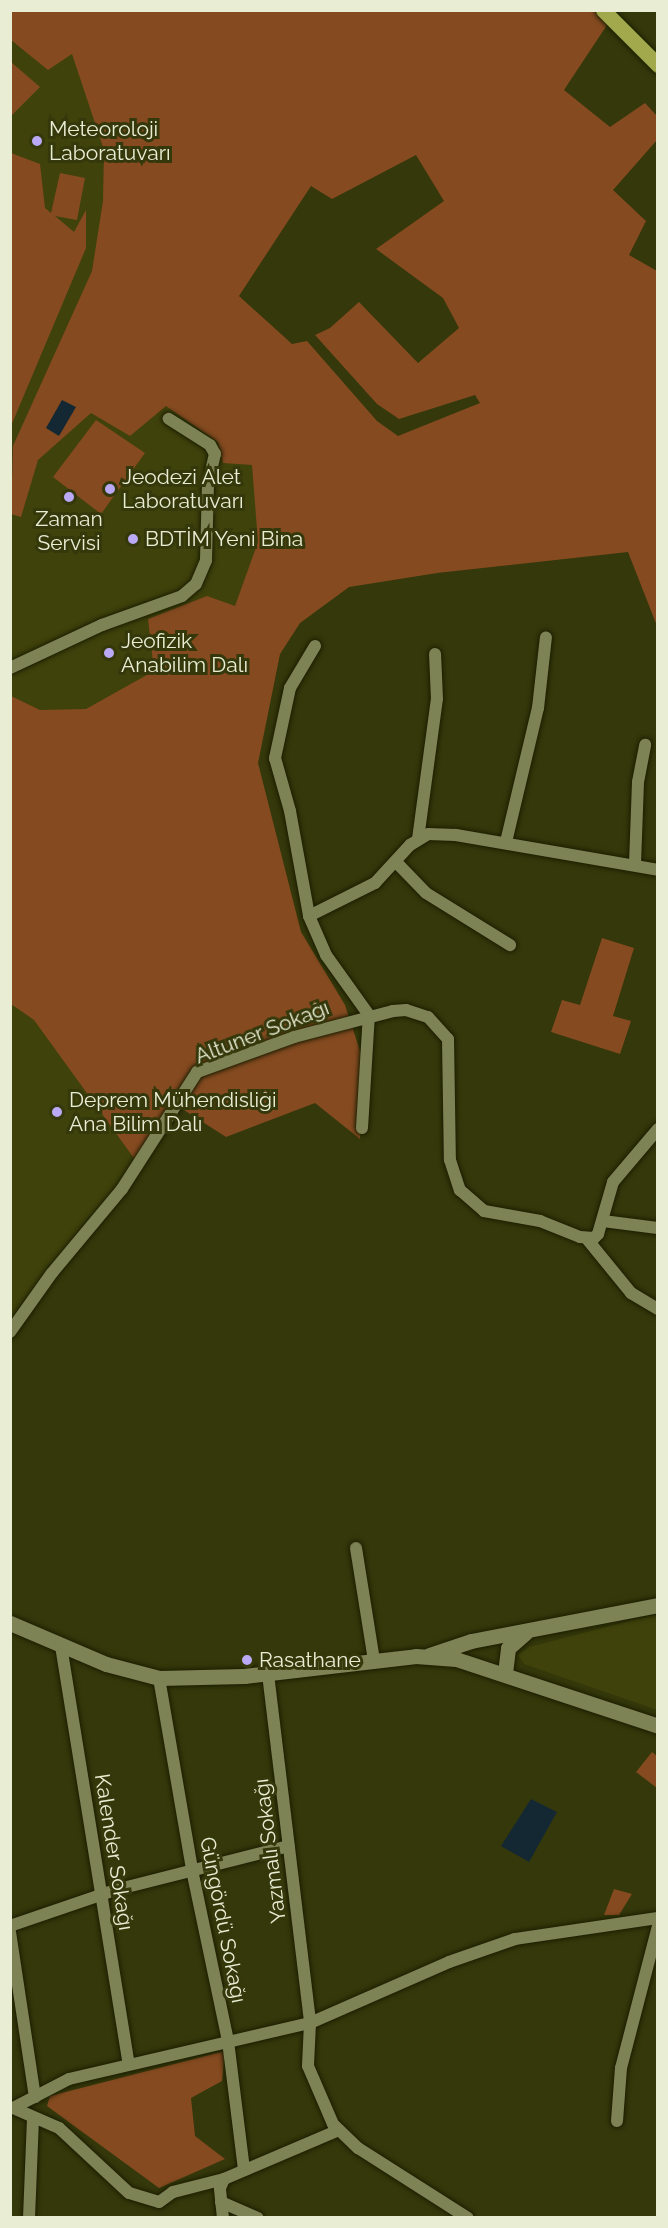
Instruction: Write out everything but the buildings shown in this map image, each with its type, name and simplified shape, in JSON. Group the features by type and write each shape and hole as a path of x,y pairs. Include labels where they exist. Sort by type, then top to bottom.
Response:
{"main road":[{"path":"603,10 657,65"}],"street":[{"path":"10,668 102,625 182,596 196,584 206,560 208,484 215,454 210,445 169,419"},
{"path":"506,842 538,708 546,637"},
{"path":"315,646 290,688 275,758 290,811 309,916 326,955 369,1015 363,1128"},
{"path":"418,839 437,699 435,654"},
{"path":"635,864 638,783 645,745"},
{"path":"309,916 364,890 418,839 446,833 635,864 657,870"},
{"path":"396,862 426,893 510,945"},
{"name":"Altuner Sokağı","path":"10,1332 52,1273 122,1189 197,1072 294,1037 369,1015 418,1012 444,1031 449,1049 451,1171 467,1199 484,1211 540,1221 587,1239"},
{"path":"587,1239 594,1238 603,1221 618,1174 657,1130"},
{"path":"603,1221 657,1228"},
{"path":"587,1239 631,1293 657,1309"},
{"path":"356,1548 374,1661"},
{"path":"427,1656 461,1643 525,1633 657,1605"},
{"path":"10,1623 124,1671 159,1678 268,1674 427,1656 471,1662 657,1726"},
{"path":"505,1673 508,1648 525,1633"},
{"name":"Kalender Sokağı","path":"61,1646 129,2064"},
{"name":"Yazmalı Sokağı","path":"268,1674 310,2023 308,2066 339,2130"},
{"name":"Güngördü Sokağı","path":"159,1678 192,1870 228,2041 244,2169"},
{"path":"10,1926 101,1895 289,1846"},
{"path":"12,2108 69,2079 310,2023 449,1962 515,1939 657,1918"},
{"path":"617,2121 621,2068 657,1926"},
{"path":"10,1932 35,2097"},
{"path":"12,2108 33,2120 60,2128 129,2193 159,2202 173,2192 224,2179 339,2130 358,2148 468,2217"},
{"path":"29,2217 33,2120"},
{"path":"223,2217 221,2202 224,2179"},
{"path":"221,2202 258,2217"}],"shaded area":[{"path":"11,11 226,11 238,296 292,344 437,573 349,587 300,623 280,654 258,763 301,932 345,1005 185,1070 136,1161 11,1322"},
{"path":"11,11 594,11 607,25 564,90 610,127 645,103 657,116 657,140 613,190 646,221 629,255 657,271 657,626 628,552 437,573 349,587 300,623 280,654 258,763 301,932 345,1005 363,1060 360,1139 315,1103 226,1137 173,1103 136,1161 34,1020 11,1004 11,696 40,710 86,709 154,671 148,619 207,596 235,606 258,542 252,465 223,463 218,442 166,406 130,436 91,413 38,460 21,517 11,514 13,446 92,271 103,201 104,150 72,54 48,70 11,40","holes":["416,155 444,201 376,249 443,298 459,328 418,363 359,302 330,328 315,335 377,404 399,419 475,395 480,403 398,436 377,421 307,341 292,344 239,296 311,186 332,199"]},
{"path":"11,62 40,87 11,116"},
{"path":"11,153 40,164 45,208 51,213 60,173 85,178 77,220 55,216 74,232 86,210 86,248 11,426"},
{"path":"96,420 145,453 101,514 53,477"},
{"path":"602,938 634,948 613,1016 631,1021 620,1054 551,1032 562,1000 580,1005"},
{"path":"657,1614 657,1710 524,1664 518,1655 529,1647"},
{"path":"652,1752 657,1756 657,1788 636,1772"},
{"path":"614,1889 632,1894 619,1915 604,1915"},
{"path":"225,2051 222,2081 191,2098 195,2136 225,2159 159,2188 47,2106 50,2096"}],"water":[{"path":"62,400 76,407 59,436 46,428"},
{"path":"531,1799 557,1812 529,1862 501,1846"}],"place":[{"name":"Meteoroloji Laboratuvarı","path":"37,141"},
{"name":"Jeodezi Alet Laboratuvarı","path":"110,489"},
{"name":"Zaman Servisi","path":"69,497"},
{"name":"BDTİM Yeni Bina","path":"133,539"},
{"name":"Jeofizik Anabilim Dalı","path":"109,653"},
{"name":"Deprem Mühendisliği Ana Bilim Dalı","path":"57,1112"},
{"name":"Rasathane","path":"247,1660"}]}
